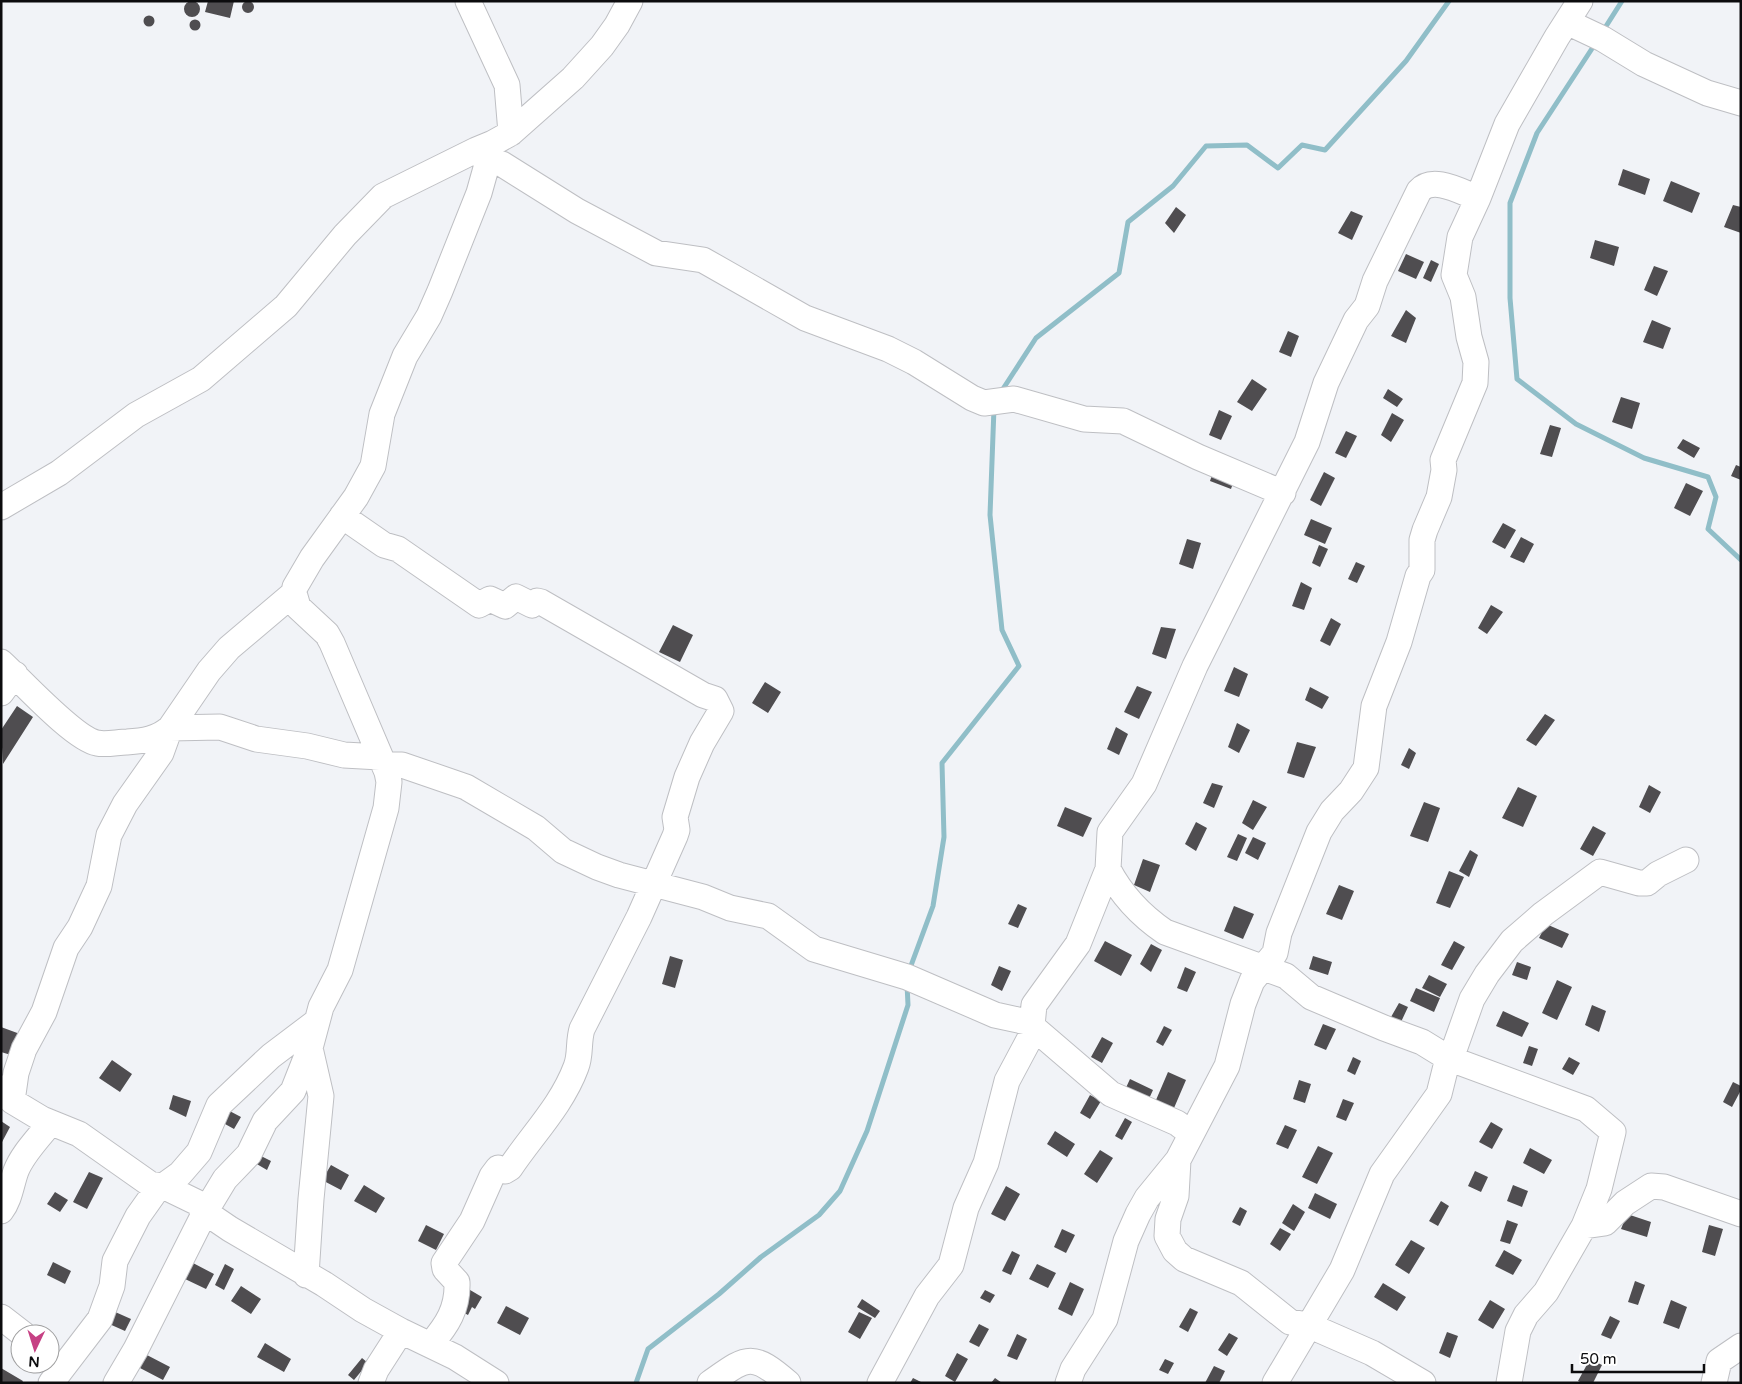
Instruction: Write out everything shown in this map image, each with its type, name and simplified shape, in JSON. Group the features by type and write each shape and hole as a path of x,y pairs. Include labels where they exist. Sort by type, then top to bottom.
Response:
{"street":[{"path":"6,676 84,736 97,743 146,740 162,736 170,728 196,689 229,648 294,593 300,576 342,516 373,466 382,414 405,356 429,316 440,291 498,145 507,85 468,1"},
{"path":"1,507 59,473 136,415 201,379 286,306 344,235 383,196 476,150 498,145 566,84 596,53 617,25 630,1"},
{"path":"1068,1383 1073,1369 1104,1319 1126,1242 1138,1214 1147,1198 1178,1160 1188,1136 1200,1120 1227,1066 1243,1004 1252,981 1275,953 1279,933 1318,832 1332,811 1351,791 1366,768 1374,706 1399,642 1418,576 1422,570 1422,540 1439,497 1444,470 1443,460 1456,423 1475,383 1476,362 1469,337 1463,297 1454,274 1460,237 1478,198 1507,124 1580,1"},
{"path":"1567,22 1602,39 1644,64 1707,93 1741,103"},
{"path":"498,145 502,164 577,212 656,253 703,260 805,318 905,358 972,398 984,403 1014,400 1084,419 1123,421 1198,457 1283,493"},
{"path":"880,1383 926,1296 948,1270 966,1208 983,1172 1007,1081 1026,1049 1033,1026 1034,1005 1078,944 1108,869 1110,832 1144,784 1195,666 1307,442 1330,374 1356,320 1367,306 1376,281 1419,191 1423,186 1434,183 1478,198"},
{"path":"342,516 384,545 398,549 479,606 490,599 505,606 516,597 528,605 532,605 537,601 541,602 703,695 712,697 719,702 720,716 702,743 687,777 675,817 678,830 639,916 582,1029 578,1044 577,1066 564,1093 510,1168 505,1171 498,1168 492,1176 476,1213 444,1263 445,1269 456,1282 453,1310 448,1322 430,1344"},
{"path":"116,1383 136,1349 205,1212 225,1179 249,1154 265,1122 292,1091 310,1048 316,1022 340,970 386,808 389,782 355,693 329,638 320,626 298,607 294,593"},
{"path":"170,728 220,728 256,739 307,746 344,755 402,765 466,787 536,828 563,851 572,856 619,875 709,899 730,908 768,916 814,948 907,977 976,1008 1027,1022 1111,1094 1178,1123 1186,1129 1188,1136"},
{"path":"170,728 164,748 125,804 109,835 99,886 80,927 66,948 44,1012 24,1049 7,1094 50,1123 79,1134 150,1184 163,1186 196,1202 205,1212 401,1332 430,1344 496,1383"},
{"path":"1276,1383 1287,1367 1308,1325 1342,1270 1382,1174 1439,1094 1448,1058 1455,1047 1472,999 1487,974 1512,940 1543,914 1600,872 1639,883 1647,883 1658,874 1686,860"},
{"path":"1108,869 1120,892 1165,932 1286,976 1311,997 1422,1042 1448,1058 1586,1109 1613,1132 1599,1189 1584,1226 1546,1292 1526,1315 1522,1324 1514,1348 1510,1383"},
{"path":"60,1372 100,1319 111,1291 114,1261 149,1200 163,1186 180,1174 199,1152 219,1105 271,1056 316,1022"},
{"path":"306,1274 321,1096 310,1048"},
{"path":"1,1062 24,1049"},
{"path":"1,1211 8,1202 16,1171 24,1156 50,1123"},
{"path":"1178,1160 1176,1196 1168,1219 1167,1236 1170,1247 1184,1259 1241,1283 1290,1322 1308,1325 1372,1353 1423,1383"},
{"path":"1584,1226 1605,1224 1625,1203 1651,1186 1658,1185 1741,1214"},
{"path":"371,1383 376,1370 401,1332"},
{"path":"1714,1383 1719,1361 1741,1346"},
{"path":"710,1383 731,1368 751,1360 768,1366 788,1383"}],"building":[{"path":"192,1 200,9 192,17 184,9"},
{"path":"208,1 234,1 230,18 205,12"},
{"path":"246,1 250,1 254,7 250,13 246,13 242,9 242,5"},
{"path":"147,16 151,16 154,21 153,25 147,26 144,23 144,19"},
{"path":"193,20 197,20 200,25 199,29 193,30 190,27 190,23"},
{"path":"1623,169 1650,179 1645,195 1618,185"},
{"path":"1671,181 1700,193 1692,213 1663,201"},
{"path":"1733,205 1741,207 1741,233 1724,227"},
{"path":"1176,207 1186,215 1174,233 1165,223"},
{"path":"1351,211 1363,216 1352,240 1338,233"},
{"path":"1595,240 1619,247 1614,266 1590,258"},
{"path":"1406,254 1424,262 1416,279 1398,271"},
{"path":"1431,260 1439,264 1431,282 1423,278"},
{"path":"1654,266 1668,271 1657,296 1644,290"},
{"path":"1406,310 1416,318 1406,343 1391,336"},
{"path":"1652,320 1671,328 1663,349 1643,342"},
{"path":"1288,331 1299,336 1291,357 1279,352"},
{"path":"1252,379 1267,389 1252,411 1237,402"},
{"path":"1388,389 1403,399 1397,407 1383,398"},
{"path":"1621,397 1640,403 1632,429 1612,422"},
{"path":"1219,410 1232,416 1221,440 1209,435"},
{"path":"1392,413 1404,420 1391,442 1381,435"},
{"path":"1550,425 1561,428 1552,457 1540,454"},
{"path":"1346,431 1357,436 1346,458 1335,453"},
{"path":"1683,439 1700,448 1694,458 1677,448"},
{"path":"1736,465 1741,467 1741,480 1731,476"},
{"path":"1214,469 1235,477 1231,489 1210,481"},
{"path":"1324,472 1335,478 1321,506 1310,500"},
{"path":"1686,483 1703,491 1690,516 1674,508"},
{"path":"1311,519 1332,528 1325,544 1304,535"},
{"path":"1503,523 1516,530 1505,549 1492,542"},
{"path":"1521,537 1534,544 1524,563 1510,557"},
{"path":"1187,539 1201,543 1193,569 1179,564"},
{"path":"1319,545 1328,549 1320,567 1312,563"},
{"path":"1356,562 1365,566 1357,583 1348,579"},
{"path":"1301,582 1312,588 1304,610 1292,606"},
{"path":"1491,605 1503,612 1487,634 1478,628"},
{"path":"1331,618 1341,624 1330,646 1320,641"},
{"path":"673,625 693,635 680,662 659,652"},
{"path":"1161,627 1176,629 1166,659 1152,654"},
{"path":"1234,667 1248,674 1239,697 1224,691"},
{"path":"765,682 781,692 768,713 752,703"},
{"path":"1137,686 1152,692 1139,719 1124,712"},
{"path":"1310,687 1329,697 1322,709 1305,700"},
{"path":"17,706 33,717 3,764 1,730"},
{"path":"1545,714 1555,720 1536,746 1526,740"},
{"path":"1237,723 1250,730 1239,753 1228,747"},
{"path":"1116,727 1128,734 1119,755 1107,749"},
{"path":"1297,742 1316,747 1304,778 1287,773"},
{"path":"1409,748 1416,753 1409,769 1401,765"},
{"path":"1212,783 1223,786 1214,808 1203,803"},
{"path":"1649,785 1661,792 1650,813 1639,807"},
{"path":"1518,787 1537,796 1523,827 1502,818"},
{"path":"1253,800 1267,807 1253,830 1242,823"},
{"path":"1424,802 1440,808 1428,842 1410,836"},
{"path":"1065,807 1092,818 1083,837 1057,826"},
{"path":"1196,822 1207,828 1196,851 1185,844"},
{"path":"1593,826 1606,833 1593,856 1580,849"},
{"path":"1238,834 1247,838 1237,861 1227,857"},
{"path":"1253,837 1266,843 1258,860 1245,853"},
{"path":"1470,850 1478,855 1469,877 1459,871"},
{"path":"1143,859 1160,865 1150,892 1134,885"},
{"path":"1449,871 1464,877 1450,908 1436,903"},
{"path":"1339,885 1354,891 1342,920 1326,914"},
{"path":"1018,904 1027,908 1018,928 1008,924"},
{"path":"1234,906 1254,914 1243,939 1224,931"},
{"path":"1546,924 1569,934 1562,948 1539,938"},
{"path":"1105,941 1132,955 1121,976 1094,961"},
{"path":"1454,941 1465,947 1452,970 1441,965"},
{"path":"1151,944 1162,950 1151,972 1140,964"},
{"path":"670,956 683,960 675,988 662,984"},
{"path":"1313,956 1332,962 1328,975 1309,969"},
{"path":"1517,962 1531,967 1527,980 1512,975"},
{"path":"999,966 1011,971 1002,991 991,985"},
{"path":"1185,967 1196,972 1187,992 1177,988"},
{"path":"1429,975 1447,984 1440,997 1422,988"},
{"path":"1557,980 1572,987 1557,1020 1542,1013"},
{"path":"1416,988 1440,998 1434,1012 1410,1001"},
{"path":"1399,1003 1408,1007 1401,1022 1391,1017"},
{"path":"1592,1005 1606,1011 1599,1032 1585,1025"},
{"path":"1503,1011 1529,1023 1522,1037 1496,1026"},
{"path":"1323,1024 1336,1029 1326,1050 1314,1045"},
{"path":"1164,1026 1172,1030 1163,1046 1156,1042"},
{"path":"1,1027 20,1034 11,1055 1,1052"},
{"path":"1102,1037 1113,1043 1102,1063 1091,1057"},
{"path":"1529,1046 1538,1049 1532,1066 1523,1063"},
{"path":"1353,1057 1361,1061 1355,1075 1347,1071"},
{"path":"1569,1057 1580,1063 1573,1075 1562,1069"},
{"path":"112,1060 132,1074 120,1092 99,1078"},
{"path":"1168,1072 1186,1080 1174,1108 1156,1100"},
{"path":"1130,1079 1153,1090 1147,1103 1124,1092"},
{"path":"1299,1080 1311,1084 1305,1103 1293,1099"},
{"path":"1733,1082 1741,1086 1741,1090 1732,1107 1723,1102"},
{"path":"173,1095 191,1101 186,1117 169,1109"},
{"path":"1090,1095 1101,1101 1090,1119 1080,1113"},
{"path":"1343,1099 1354,1103 1346,1121 1336,1117"},
{"path":"222,1107 241,1117 234,1129 216,1119"},
{"path":"1125,1118 1132,1122 1122,1140 1115,1136"},
{"path":"1,1121 10,1127 1,1144"},
{"path":"1491,1122 1503,1129 1492,1149 1479,1142"},
{"path":"1285,1125 1297,1130 1288,1149 1276,1144"},
{"path":"1055,1131 1075,1144 1067,1157 1047,1144"},
{"path":"1318,1146 1333,1153 1317,1184 1302,1177"},
{"path":"1530,1148 1552,1160 1544,1174 1523,1163"},
{"path":"1100,1150 1113,1158 1097,1183 1084,1174"},
{"path":"259,1155 271,1161 267,1170 255,1163"},
{"path":"331,1165 349,1175 341,1190 322,1180"},
{"path":"1475,1171 1488,1177 1481,1192 1468,1186"},
{"path":"89,1172 103,1178 87,1209 73,1202"},
{"path":"364,1185 385,1198 376,1213 354,1201"},
{"path":"1513,1185 1528,1191 1522,1207 1507,1201"},
{"path":"1006,1186 1020,1194 1005,1221 991,1214"},
{"path":"55,1192 68,1200 60,1212 47,1204"},
{"path":"1315,1193 1337,1204 1330,1219 1308,1208"},
{"path":"1441,1201 1449,1206 1438,1226 1429,1221"},
{"path":"1293,1204 1305,1212 1294,1231 1282,1223"},
{"path":"1240,1207 1247,1211 1240,1226 1232,1222"},
{"path":"1627,1214 1651,1222 1647,1237 1621,1229"},
{"path":"1507,1220 1518,1224 1510,1244 1500,1241"},
{"path":"426,1225 444,1234 436,1250 418,1241"},
{"path":"1709,1225 1723,1229 1715,1256 1702,1252"},
{"path":"1280,1228 1291,1234 1280,1251 1270,1244"},
{"path":"1062,1229 1075,1235 1066,1253 1054,1247"},
{"path":"1411,1240 1425,1248 1409,1274 1395,1265"},
{"path":"1504,1250 1522,1260 1513,1275 1495,1266"},
{"path":"1012,1251 1020,1255 1011,1275 1002,1271"},
{"path":"53,1262 71,1271 65,1284 47,1275"},
{"path":"193,1263 214,1274 206,1289 185,1279"},
{"path":"225,1264 234,1269 224,1290 215,1285"},
{"path":"1037,1264 1056,1273 1048,1288 1029,1279"},
{"path":"1635,1281 1645,1285 1638,1305 1628,1302"},
{"path":"1070,1282 1084,1289 1072,1316 1058,1309"},
{"path":"1383,1283 1406,1297 1397,1311 1374,1297"},
{"path":"241,1286 261,1299 251,1314 231,1301"},
{"path":"465,1287 482,1297 475,1309 472,1307 468,1315 457,1309"},
{"path":"985,1290 995,1295 990,1303 980,1298"},
{"path":"862,1299 880,1311 875,1318 857,1307"},
{"path":"1490,1300 1505,1309 1493,1329 1478,1320"},
{"path":"1671,1300 1687,1307 1679,1329 1663,1323"},
{"path":"506,1306 529,1318 520,1335 497,1323"},
{"path":"1190,1308 1198,1312 1188,1332 1179,1327"},
{"path":"113,1311 131,1319 125,1331 107,1323"},
{"path":"859,1312 872,1318 860,1339 848,1332"},
{"path":"1610,1316 1620,1321 1611,1339 1601,1335"},
{"path":"979,1324 989,1329 979,1347 969,1342"},
{"path":"1447,1332 1458,1336 1450,1358 1439,1353"},
{"path":"1229,1333 1238,1338 1227,1356 1218,1350"},
{"path":"1017,1334 1027,1339 1017,1360 1007,1356"},
{"path":"265,1343 291,1359 284,1372 257,1357"},
{"path":"957,1353 968,1359 955,1382 945,1376"},
{"path":"145,1354 170,1367 163,1380 140,1368"},
{"path":"362,1358 368,1363 354,1380 348,1375"},
{"path":"1165,1359 1174,1363 1168,1374 1159,1370"},
{"path":"1590,1359 1602,1365 1593,1383 1582,1383 1578,1381"},
{"path":"1214,1366 1225,1371 1219,1383 1205,1383"},
{"path":"1,1368 23,1381 22,1383 1,1383"},
{"path":"913,1378 923,1383 910,1383"},
{"path":"995,1378 1002,1383 991,1383"}],"waterway":[{"path":"1001,392 1036,338 1119,273 1128,222 1173,186 1206,146 1247,145 1278,168 1302,145 1325,150 1406,61 1449,1"},
{"path":"1603,31 1622,1"},
{"path":"1595,44 1537,133 1510,203 1510,298 1517,379 1576,424 1644,458 1708,477 1716,497 1708,529 1741,560"},
{"path":"909,971 933,906 944,837 942,763 1019,666 1002,630 990,515 994,408"},
{"path":"636,1383 648,1349 719,1294 761,1257 819,1215 840,1191 867,1131 908,1005 907,984"}]}
